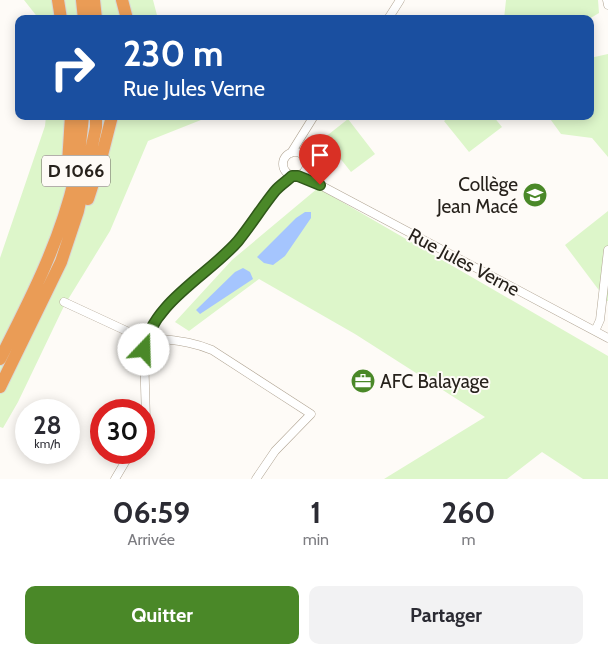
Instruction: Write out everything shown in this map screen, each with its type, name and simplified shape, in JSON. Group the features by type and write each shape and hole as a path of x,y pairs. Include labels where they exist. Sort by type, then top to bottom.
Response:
{"highway":[{"path":"58,0 60,15"},
{"path":"82,0 84,15"},
{"path":"94,0 96,15"},
{"path":"122,0 126,15"},
{"path":"46,264 45,256 61,208 68,171 71,120"},
{"name":"D 1066","path":"0,359 46,264 62,224 75,176 83,120"},
{"name":"D 1066","path":"0,387 61,262 78,211 96,120"},
{"path":"78,211 87,202 111,120"}],"street":[{"path":"391,15 400,0"},
{"path":"607,0 608,5"},
{"path":"145,399 144,350 146,338 158,319 177,297 237,242 276,189 284,168 284,159 301,138 310,120"},
{"path":"276,189 295,176 304,173 307,168 308,162 301,138"},
{"path":"291,152 300,152 305,156"},
{"path":"284,168 287,173 295,176"},
{"name":"Rue Jules Verne","path":"307,168 320,185"},
{"name":"Rue Jules Verne","path":"295,176 320,185 608,338"},
{"path":"595,331 600,320 608,250"},
{"path":"64,302 146,338 195,343 212,350 311,414 275,451 256,479"},
{"path":"115,479 124,464"}],"green space":[{"path":"24,0 153,0 157,15 36,15"},
{"path":"506,0 598,0 599,13 594,16 504,15"},
{"path":"608,54 608,157 592,138 561,134 551,120 594,120 594,57"},
{"path":"46,120 201,120 148,141 110,231 64,306 19,399 15,399 15,407 3,428 0,427 0,258"},
{"path":"349,120 375,154 351,172 324,138"},
{"path":"496,120 502,127 469,152 444,121"},
{"path":"318,188 608,356 608,479 583,479 542,452 507,479 384,479 485,417 355,334 259,279 189,331 175,322 232,260"},
{"path":"608,211 608,301 607,301 565,245"}],"water":[{"path":"305,212 311,212 311,218 285,256 273,265 264,263 257,257 296,218"},
{"path":"243,268 250,272 253,279 200,314 196,310 235,272"}],"place":[{"name":"Collège Jean Macé","path":"535,195"},
{"name":"AFC Balayage","path":"363,381"}],"route":[{"path":"144,350 147,336 158,319 177,297 237,242 276,189 292,176 298,176 320,185"}]}
